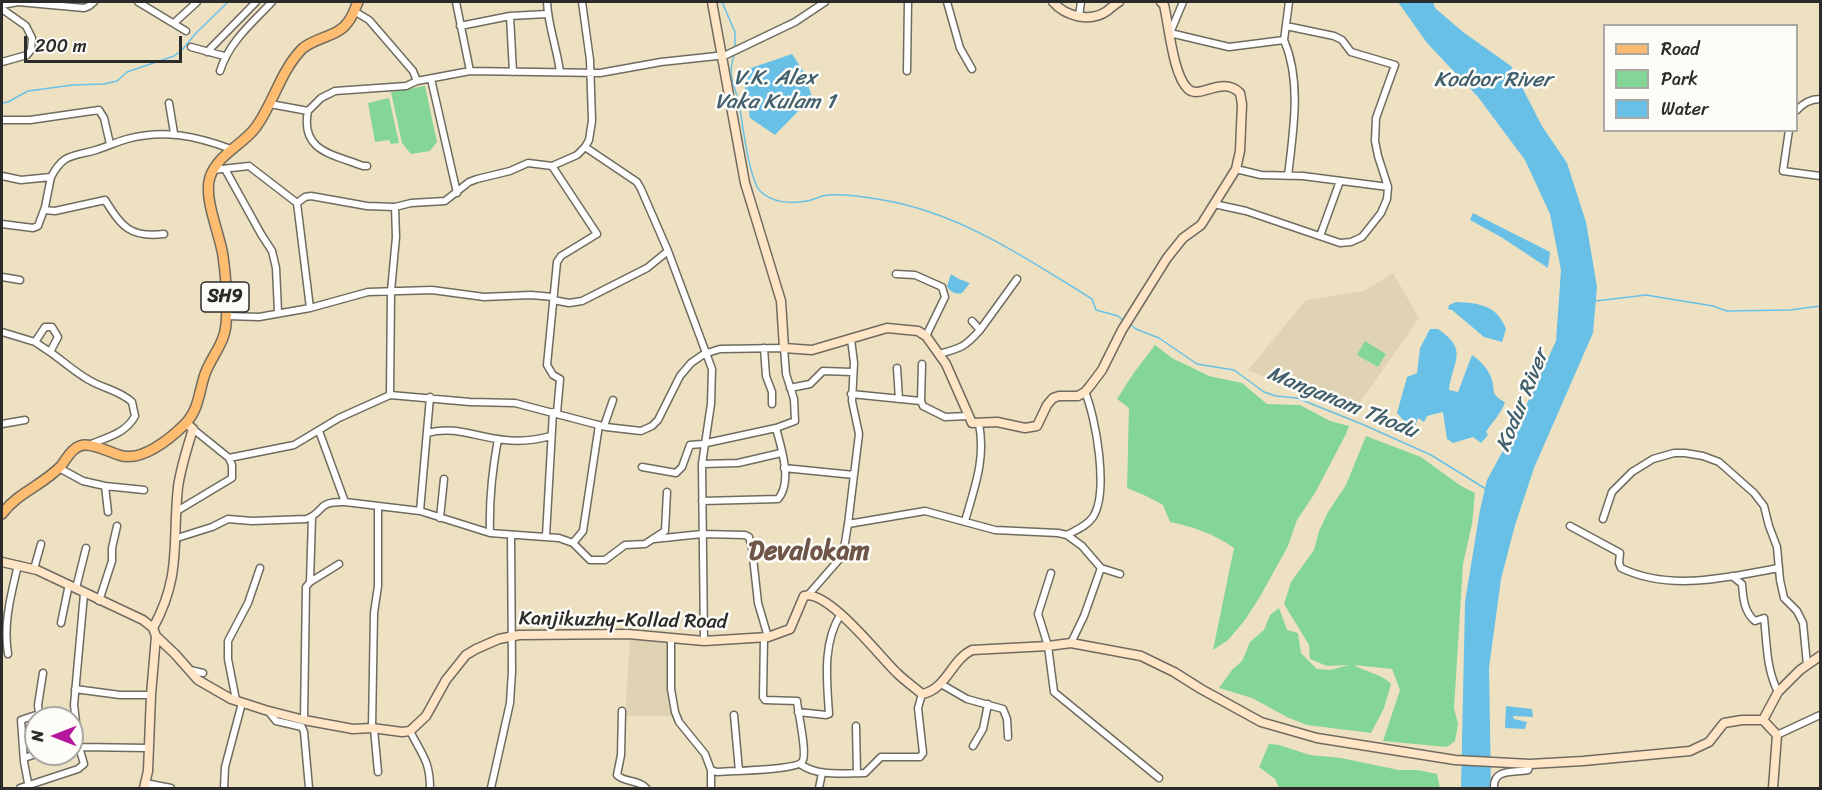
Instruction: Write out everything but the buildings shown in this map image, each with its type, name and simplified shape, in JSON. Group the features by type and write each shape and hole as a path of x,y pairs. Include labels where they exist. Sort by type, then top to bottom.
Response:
{"main road":[{"path":"712,2 724,56 745,183 781,301 784,348 812,350 891,328 918,331 926,336 950,370 972,423 997,422 1024,428 1035,428 1053,398 1078,396 1085,392 1102,370 1122,330 1177,244 1201,225 1236,169 1240,151 1242,104 1240,93 1221,85 1197,92 1187,88 1178,72 1164,5 1161,2"},
{"path":"1053,2 1064,12 1079,16 1106,12 1119,2"},
{"path":"213,170 231,149 255,128 270,104 282,76 296,56 314,40 344,27 350,21 356,6"},
{"name":"SH9","path":"89,445 122,457 132,457 145,454 190,426 207,368 222,342 227,316 223,255 208,191 213,170"},
{"path":"145,786 155,632 171,587 177,538 179,483 190,426"},
{"path":"2,514 11,502 59,468 77,447 89,445"},
{"path":"2,562 34,569 143,620 198,680 218,693 268,711 303,720 353,729 410,731"},
{"path":"809,594 833,606 899,675 922,694 929,693 941,684 963,655 972,650 1071,643 1142,656 1261,722 1317,738 1455,760 1530,764 1690,751 1709,742 1724,723 1763,720 1777,735 1773,789"},
{"name":"Kanjikuzhy-Kollad Road","path":"410,731 426,716 446,680 466,655 488,643 512,636 628,634 704,641 766,637 790,629 804,596 809,594"},
{"path":"1763,720 1778,692 1807,665 1821,656"}],"street":[{"path":"2,7 18,2 84,8 94,2"},
{"path":"138,2 150,4 186,31"},
{"path":"174,23 197,2"},
{"path":"207,52 256,2"},
{"path":"220,71 224,56 238,37 272,2"},
{"path":"456,2 470,71"},
{"path":"547,2 560,72"},
{"path":"297,203 311,196 357,205 395,207 411,203 445,201 469,182 477,179 510,171 525,164 552,166 573,158 585,147 590,136 592,121 590,60 582,2"},
{"path":"367,166 322,150 310,140 306,124 308,111 321,98 335,92 406,86 417,81 470,71 590,74 662,62 724,56 795,22 825,2"},
{"path":"908,2 908,71"},
{"path":"947,2 960,48 972,69"},
{"path":"1079,16 1081,2"},
{"path":"1183,2 1170,33 1229,47 1284,40"},
{"path":"1288,176 1294,116 1294,82 1284,40 1290,2"},
{"path":"356,6 413,71 417,81"},
{"path":"2,7 29,29 32,45 27,55 2,62"},
{"path":"460,26 510,16 548,14"},
{"path":"510,16 513,72"},
{"path":"1214,204 1246,212 1340,243 1351,242 1362,237 1381,213 1387,200 1388,187 1377,149 1376,118 1395,64 1351,52 1342,40 1334,36 1286,26"},
{"path":"191,47 224,56"},
{"path":"431,79 457,193"},
{"path":"1798,110 1803,104 1813,99 1821,99"},
{"path":"169,103 174,133"},
{"path":"270,104 308,111"},
{"path":"2,120 30,120 99,110 104,118 110,144"},
{"path":"1789,132 1783,171 1821,176"},
{"path":"2,224 38,226 51,177 62,160 69,156 97,150 138,136 174,133 196,137 231,149"},
{"path":"585,147 637,182 669,251 712,369 712,393 702,464 704,641"},
{"path":"213,170 245,165 252,167 297,203 310,308"},
{"path":"546,536 552,436 560,379 553,375 547,365 557,262 561,256 597,234 552,166"},
{"path":"225,169 272,251 276,268 278,312"},
{"path":"1236,169 1261,175 1388,187"},
{"path":"2,176 21,180 51,177"},
{"path":"1320,236 1340,181"},
{"path":"44,210 56,210 105,200 118,221 132,232 149,236 164,234"},
{"path":"390,394 391,291 396,237 395,207"},
{"path":"227,316 259,316 310,308 362,292 432,290 484,297 531,295 569,303 582,302 647,268 669,251"},
{"path":"896,274 915,275 942,287 945,297 926,336"},
{"path":"2,277 20,280"},
{"path":"939,354 962,348 980,330 1017,279"},
{"path":"972,321 980,330"},
{"path":"35,342 42,329 52,327 56,330 58,337 50,352"},
{"path":"2,332 35,342 87,379 104,388 113,389 132,402 135,416 131,424 124,430 89,445"},
{"path":"809,594 843,555 859,434 851,394 854,363 851,339"},
{"path":"764,348 766,376 772,392 772,404"},
{"path":"229,458 294,445 339,418 390,394 470,402 515,403 602,426 635,431 647,429 652,426 665,407 680,376 696,358 720,349 784,348 786,374 794,399 795,421 776,428 690,445 682,467 675,473 642,468"},
{"path":"922,364 921,402 923,406 945,417 968,416"},
{"path":"897,368 899,399"},
{"path":"790,388 810,384 823,371 852,372"},
{"path":"1067,535 1089,523 1098,505 1100,458 1085,392"},
{"path":"851,394 921,402"},
{"path":"420,511 430,397"},
{"path":"573,543 583,531 602,426 613,400"},
{"path":"2,424 25,420"},
{"path":"965,522 981,464 983,445 979,424"},
{"path":"177,511 232,478 232,465 229,458 190,426"},
{"path":"702,501 778,499 783,491 784,468 776,428"},
{"path":"428,434 436,431 458,430 498,439 522,441 552,436"},
{"path":"319,431 345,502"},
{"path":"490,533 491,484 498,439"},
{"path":"702,464 738,463 781,453"},
{"path":"1603,519 1612,492 1632,472 1653,459 1674,453 1703,456 1719,462 1761,501 1777,547 1784,598 1797,611 1803,623 1807,665"},
{"path":"59,468 83,482 144,490"},
{"path":"784,468 854,475"},
{"path":"441,518 444,479"},
{"path":"105,486 108,512"},
{"path":"177,538 212,527 228,519 252,521 306,519 312,517 323,504 332,501 420,511 490,533 566,539 573,543 586,558 599,561 605,560 621,546 645,544 665,531 667,492"},
{"path":"378,506 378,586 374,613 373,728 378,772"},
{"path":"848,524 925,511 995,530 1067,535 1082,546 1101,568 1120,573"},
{"path":"310,582 312,517"},
{"path":"99,601 111,561 111,548 117,526"},
{"path":"1570,526 1620,552 1620,567 1636,574 1658,579 1700,580 1779,568"},
{"path":"652,539 702,534 745,535 751,540 757,597 766,637 762,667 763,698 765,700 796,700 804,750 800,764"},
{"path":"493,789 510,703 512,671 511,535"},
{"path":"34,569 41,544"},
{"path":"61,623 86,548"},
{"path":"303,720 306,587 310,582 339,564"},
{"path":"8,654 5,637 7,614 18,566"},
{"path":"224,789 225,767 239,701 228,659 228,641 248,603 260,568"},
{"path":"1071,643 1084,616 1101,568"},
{"path":"1051,573 1038,611 1048,646 1055,695 1159,778"},
{"path":"1732,576 1742,584 1743,599 1749,616 1755,621 1764,618 1766,655 1770,676 1778,692"},
{"path":"74,706 84,615 84,594"},
{"path":"798,712 828,715 827,691 832,630 840,614"},
{"path":"671,638 671,689 675,712 679,722 705,754 711,770 711,789"},
{"path":"190,670 203,672"},
{"path":"38,706 43,673"},
{"path":"941,684 967,699 999,707 1005,712 1008,737"},
{"path":"75,689 120,695 151,695"},
{"path":"711,770 717,772 774,769 800,764 822,773 867,773 882,757 918,758 922,756 918,708 922,694"},
{"path":"973,746 983,729 988,704"},
{"path":"268,711 276,721 302,727 309,789"},
{"path":"622,711 621,755 617,775 622,780 640,783 646,789"},
{"path":"1777,735 1821,715"},
{"path":"734,716 739,771"},
{"path":"24,719 21,720 24,758"},
{"path":"856,726 857,773"},
{"path":"410,731 428,762 430,789"},
{"path":"84,747 148,748"},
{"path":"1494,789 1494,781 1498,776 1504,772 1528,770 1530,764"},
{"path":"25,766 29,787"},
{"path":"20,789 83,766"},
{"path":"819,789 822,773"},
{"path":"145,786 171,789"}],"shaded area":[{"path":"1393,273 1419,318 1352,414 1248,370 1306,300 1364,291"},
{"path":"667,638 672,716 625,716 630,639"}],"green space":[{"path":"425,86 437,142 430,151 411,154 402,143 391,92"},
{"path":"389,98 399,143 391,144 389,140 375,142 368,103"},
{"path":"1365,341 1386,354 1378,367 1357,355"},
{"path":"1155,345 1172,358 1209,376 1242,383 1267,404 1300,405 1330,421 1349,426 1315,493 1297,520 1288,546 1261,595 1245,620 1228,640 1213,650 1234,548 1204,532 1170,522 1163,505 1127,488 1129,408 1117,399"},
{"path":"1366,436 1421,457 1461,486 1475,493 1472,524 1463,564 1454,708 1458,724 1455,741 1447,747 1383,741 1400,690 1392,669 1354,665 1391,684 1384,708 1371,733 1307,725 1252,698 1219,688 1242,661 1250,642 1264,630 1270,615 1279,608 1287,630 1298,633 1301,653 1317,669 1330,670 1349,665 1327,666 1310,659 1309,645 1284,604 1291,582 1314,550 1319,531 1328,512 1346,485"},
{"path":"1269,744 1310,755 1437,774 1440,788 1279,788 1275,779 1259,767"}],"water":[{"name":"Kodoor River","path":"1398,2 1433,2 1435,8 1463,32 1511,66 1542,126 1567,163 1586,222 1597,287 1593,333 1534,468 1515,525 1501,579 1489,668 1491,788 1461,788 1465,602 1487,480 1519,421 1556,341 1561,270 1550,214 1525,160 1478,97 1427,43"},
{"name":"V.K. Alex Vaka Kulam 1","path":"792,54 804,72 812,97 775,135 750,118 742,71"},
{"path":"1473,213 1550,252 1548,268 1470,220"},
{"path":"951,274 970,283 962,293 953,293 947,286"},
{"path":"1456,302 1480,305 1498,315 1506,329 1502,342 1484,337 1448,309 1449,305"},
{"path":"1430,329 1438,329 1448,336 1456,350 1457,356 1449,390 1458,392 1472,355 1486,368 1495,394 1505,402 1486,432 1488,435 1481,443 1473,437 1453,443 1447,439 1443,412 1427,416 1424,422 1418,418 1415,426 1404,421 1397,413 1407,377 1417,373 1420,348"},
{"path":"1506,706 1532,709 1533,717 1513,716 1514,719 1527,722 1525,729 1505,728"}],"waterway":[{"path":"2,103 28,91 117,81 127,72 174,56 228,2"},
{"path":"722,2 735,32 735,49"},
{"path":"734,54 731,76 739,103 749,163 756,185 765,195 782,202 810,200 826,195 856,196 911,206 939,215 966,226 1017,253 1092,299 1096,310 1118,316 1124,321"},
{"path":"1596,301 1646,295 1713,306 1727,311 1790,310 1820,306"},
{"name":"Manganam Thodu","path":"1131,325 1159,338 1197,364 1234,370 1264,392 1297,398 1431,455 1486,489"}],"district":[{"name":"Devalokam","path":"809,552"}],"water label":[{"name":"Kodur River","path":"1523,401"}]}
